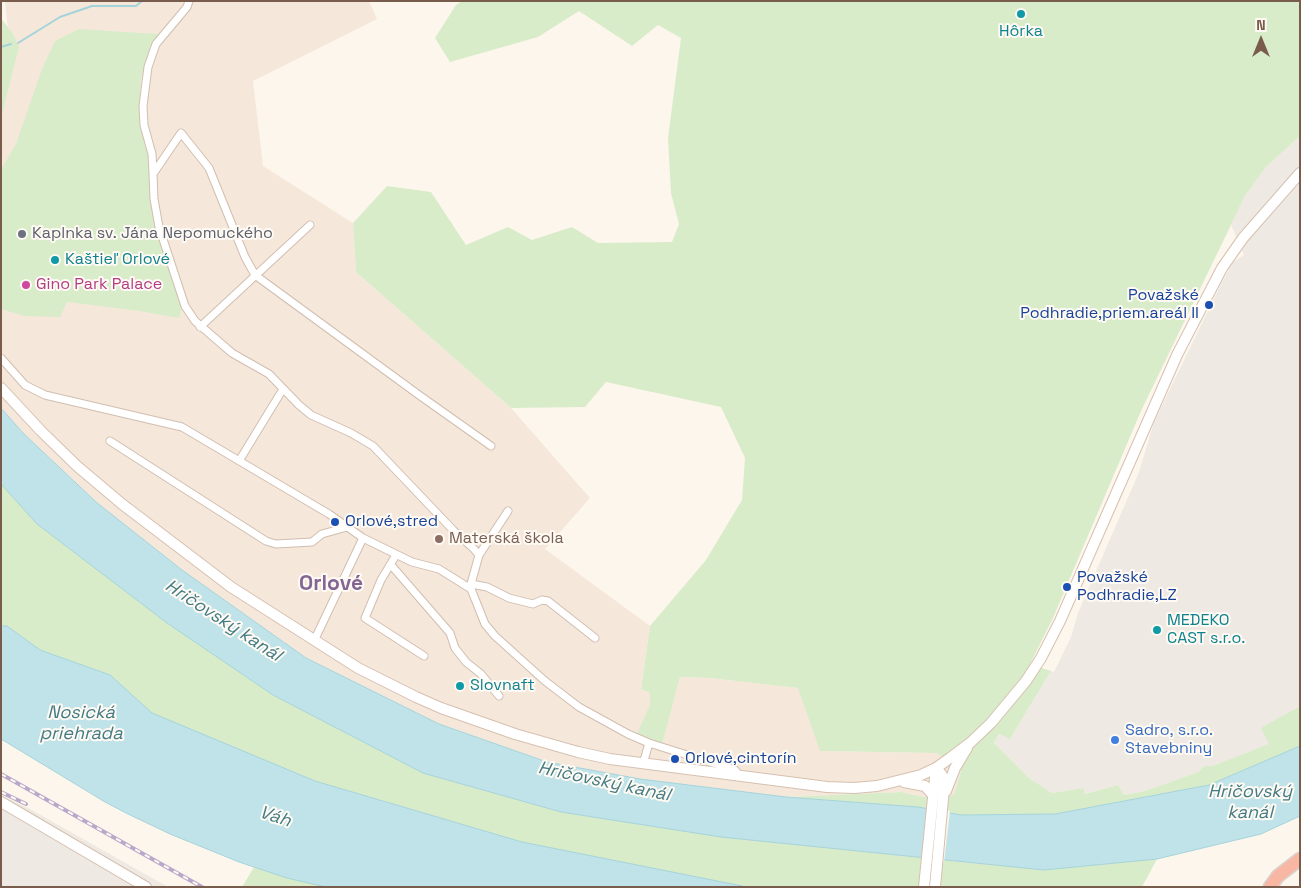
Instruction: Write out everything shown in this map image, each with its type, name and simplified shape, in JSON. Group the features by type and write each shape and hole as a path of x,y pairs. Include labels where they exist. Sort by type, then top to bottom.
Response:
{"highway":[{"path":"1270,887 1278,876 1300,859"}],"main road":[{"path":"1,388 61,452 122,504 231,587 358,668 441,708 543,743 578,752 643,764 742,777 840,788 861,788 899,781 921,775 936,768 970,743 1005,707 1041,658 1060,621 1177,355 1222,268 1243,238 1300,173"},
{"path":"944,799 955,768 970,743"},
{"path":"924,887 936,768"},
{"path":"935,887 944,799 942,775 936,768"},
{"path":"899,781 924,786 930,790 933,799"},
{"path":"1,802 146,887"}],"street":[{"path":"189,1 187,7 156,44 148,67 143,106 144,125 152,154 154,199 159,227 185,306 200,327 232,353 269,374 311,415 351,433 373,446 479,555"},
{"path":"153,174 181,132 209,168 245,257 255,275 491,446"},
{"path":"200,327 310,225"},
{"path":"1,358 26,385 45,395 182,427 329,514 363,538 396,556 439,569 471,587 487,586 509,598 534,604 542,600 548,601 595,638"},
{"path":"239,461 283,389"},
{"path":"110,441 266,541 276,544 312,542 322,534 347,527"},
{"path":"508,511 479,555 471,587 485,624 495,636 545,681 579,707 607,724 649,743 735,770 742,777"},
{"path":"314,641 363,538"},
{"path":"396,556 380,580 365,618 424,656"},
{"path":"390,565 450,633 455,648 466,662 481,674 499,696"},
{"path":"643,764 649,743"}],"shaded area":[{"path":"5,1 369,1 377,19 253,81 263,166 353,223 356,272 511,408 590,498 545,549 650,626 641,689 650,693 650,705 662,744 680,677 710,678 799,688 821,751 937,753 961,771 954,795 924,797 901,792 786,797 640,779 547,762 439,724 306,658 182,570 96,502 23,433 1,408 1,52 9,40"},
{"path":"1300,136 1300,706 1262,728 1270,744 1212,766 1204,766 1198,772 1145,791 1124,795 1118,785 1084,794 1083,788 1052,793 1029,778 994,743 999,734 1010,739 1051,671 1054,672 1071,637 1078,613 1139,472 1154,422 1222,282 1233,262 1244,255 1231,225 1245,196 1266,167"},
{"path":"1,795 30,809 168,887 1,887"}],"green space":[{"path":"462,1 1300,1 1300,136 1266,167 1245,196 1141,411 1053,618 1030,664 1051,671 1010,739 999,734 994,743 1029,778 1052,793 1083,788 1085,794 1118,785 1124,795 1145,791 1198,772 1204,766 1212,766 1269,744 1261,728 1300,706 1300,746 1209,785 1055,814 961,815 918,807 786,797 901,792 924,797 954,795 961,771 937,753 820,751 798,688 710,678 680,677 662,745 636,736 650,705 650,693 641,689 650,626 706,560 742,500 745,458 721,407 606,382 585,407 511,408 356,272 353,223 387,186 431,192 466,245 508,227 532,240 572,227 598,243 672,242 679,224 671,193 668,138 681,38 658,25 632,46 579,11 538,37 450,62 435,38 456,5"},
{"path":"1,18 13,34 19,47 1,118"},
{"path":"79,29 158,34 149,51 141,78 139,109 149,155 150,187 156,228 182,307 179,318 67,302 60,317 24,316 1,309 1,170 16,144 42,69 55,41"},
{"path":"1,484 37,524 167,623 273,695 423,773 561,812 721,837 1044,870 1157,859 1142,887 747,887 522,842 315,781 151,713 110,675 40,650 7,626 1,626"},
{"path":"254,867 287,878 326,887 242,887"}],"water":[{"name":"Hričovský kanál","path":"1,408 23,433 96,502 182,570 306,658 439,724 547,762 640,779 786,797 918,807 961,815 1055,814 1209,785 1300,746 1300,816 1261,834 1157,859 1044,870 721,837 561,812 423,773 273,695 167,623 37,524 1,484"},
{"name":"Nosická priehrada","path":"1,626 7,626 40,650 110,675 152,713 315,781 522,842 747,887 326,887 287,878 239,862 170,834 128,814 1,739"}],"pier":[{"path":"939,809 950,811 944,862 934,861"}],"waterway":[{"path":"18,43 60,17 92,6 136,6 142,1"},
{"path":"1,47 11,44"}],"railway":[{"path":"1,774 202,887"},
{"path":"1,792 26,804"}],"place":[{"name":"Hôrka","path":"1021,14"},
{"name":"Kaplnka sv. Jána Nepomuckého","path":"22,234"},
{"name":"Kaštieľ Orlové","path":"55,260"},
{"name":"Gino Park Palace","path":"26,285"},
{"name":"Považské Podhradie,priem.areál II","path":"1209,305"},
{"name":"Orlové,stred","path":"335,522"},
{"name":"Materská škola","path":"439,539"},
{"name":"Považské Podhradie,LZ","path":"1067,587"},
{"name":"MEDEKO CAST s.r.o.","path":"1157,630"},
{"name":"Slovnaft","path":"460,686"},
{"name":"Sadro, s.r.o. Stavebniny","path":"1115,740"},
{"name":"Orlové,cintorín","path":"675,759"}],"district":[{"name":"Orlové","path":"331,584"}],"water label":[{"name":"Váh","path":"275,817"}]}
